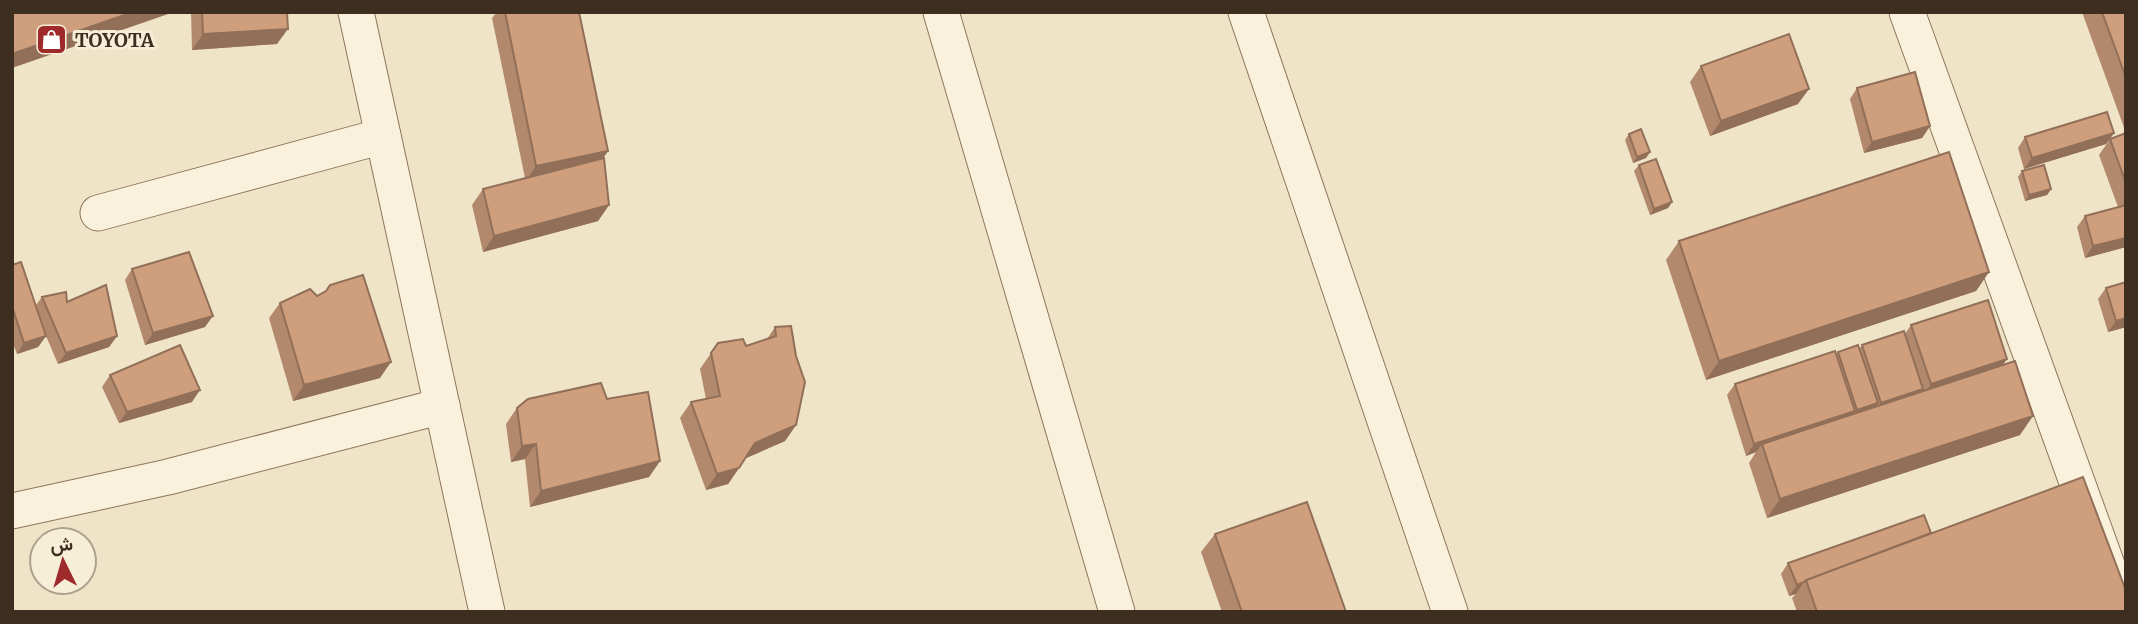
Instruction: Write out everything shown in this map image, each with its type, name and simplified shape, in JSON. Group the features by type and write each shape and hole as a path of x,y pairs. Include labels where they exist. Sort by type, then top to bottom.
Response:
{"street":[{"path":"356,12 487,612"},
{"path":"941,12 1117,612"},
{"path":"1246,12 1450,612"},
{"path":"1907,12 2124,612"},
{"path":"98,213 383,136"},
{"path":"12,511 168,477 442,406"}],"building":[{"path":"12,12 133,12 12,54"},
{"path":"202,12 287,12 288,29 203,34"},
{"path":"505,12 579,12 608,151 536,166"},
{"path":"2102,12 2126,12 2126,78"},
{"path":"1789,34 1809,89 1721,121 1701,66"},
{"path":"1915,72 1930,126 1872,142 1857,88"},
{"path":"2107,112 2114,133 2032,158 2025,137"},
{"path":"1641,129 1650,152 1637,157 1629,134"},
{"path":"2126,133 2126,183 2110,139"},
{"path":"1949,152 1989,272 1719,361 1679,241"},
{"path":"604,158 609,205 494,236 483,189"},
{"path":"1656,159 1672,202 1654,209 1639,165"},
{"path":"2044,165 2051,189 2029,195 2022,171"},
{"path":"2126,205 2126,238 2093,246 2085,216"},
{"path":"189,252 213,316 153,333 132,269"},
{"path":"21,262 46,336 24,343 12,306 12,265"},
{"path":"363,275 391,362 304,385 280,303 310,289 317,296 330,285"},
{"path":"2126,282 2126,318 2116,321 2106,288"},
{"path":"106,285 117,336 66,353 42,297 66,292 67,302"},
{"path":"1988,300 2007,359 1931,384 1911,325"},
{"path":"791,326 796,356 805,382 796,425 755,443 739,468 717,474 691,402 720,396 711,353 718,343 743,339 746,346 776,336 775,327"},
{"path":"1904,331 1923,389 1881,403 1862,345"},
{"path":"180,345 200,390 127,412 110,375"},
{"path":"1858,345 1878,403 1857,410 1838,352"},
{"path":"1835,351 1855,411 1754,444 1735,384"},
{"path":"2015,361 2033,416 1780,499 1762,444"},
{"path":"601,383 607,399 648,392 660,461 541,491 536,444 522,446 517,408 528,399"},
{"path":"2083,477 2126,591 2126,612 1817,612 1806,580"},
{"path":"1307,502 1346,612 1242,612 1215,534"},
{"path":"1924,515 1931,533 1797,585 1788,563"}],"place":[{"name":"TOYOTA","path":"52,40"}]}
